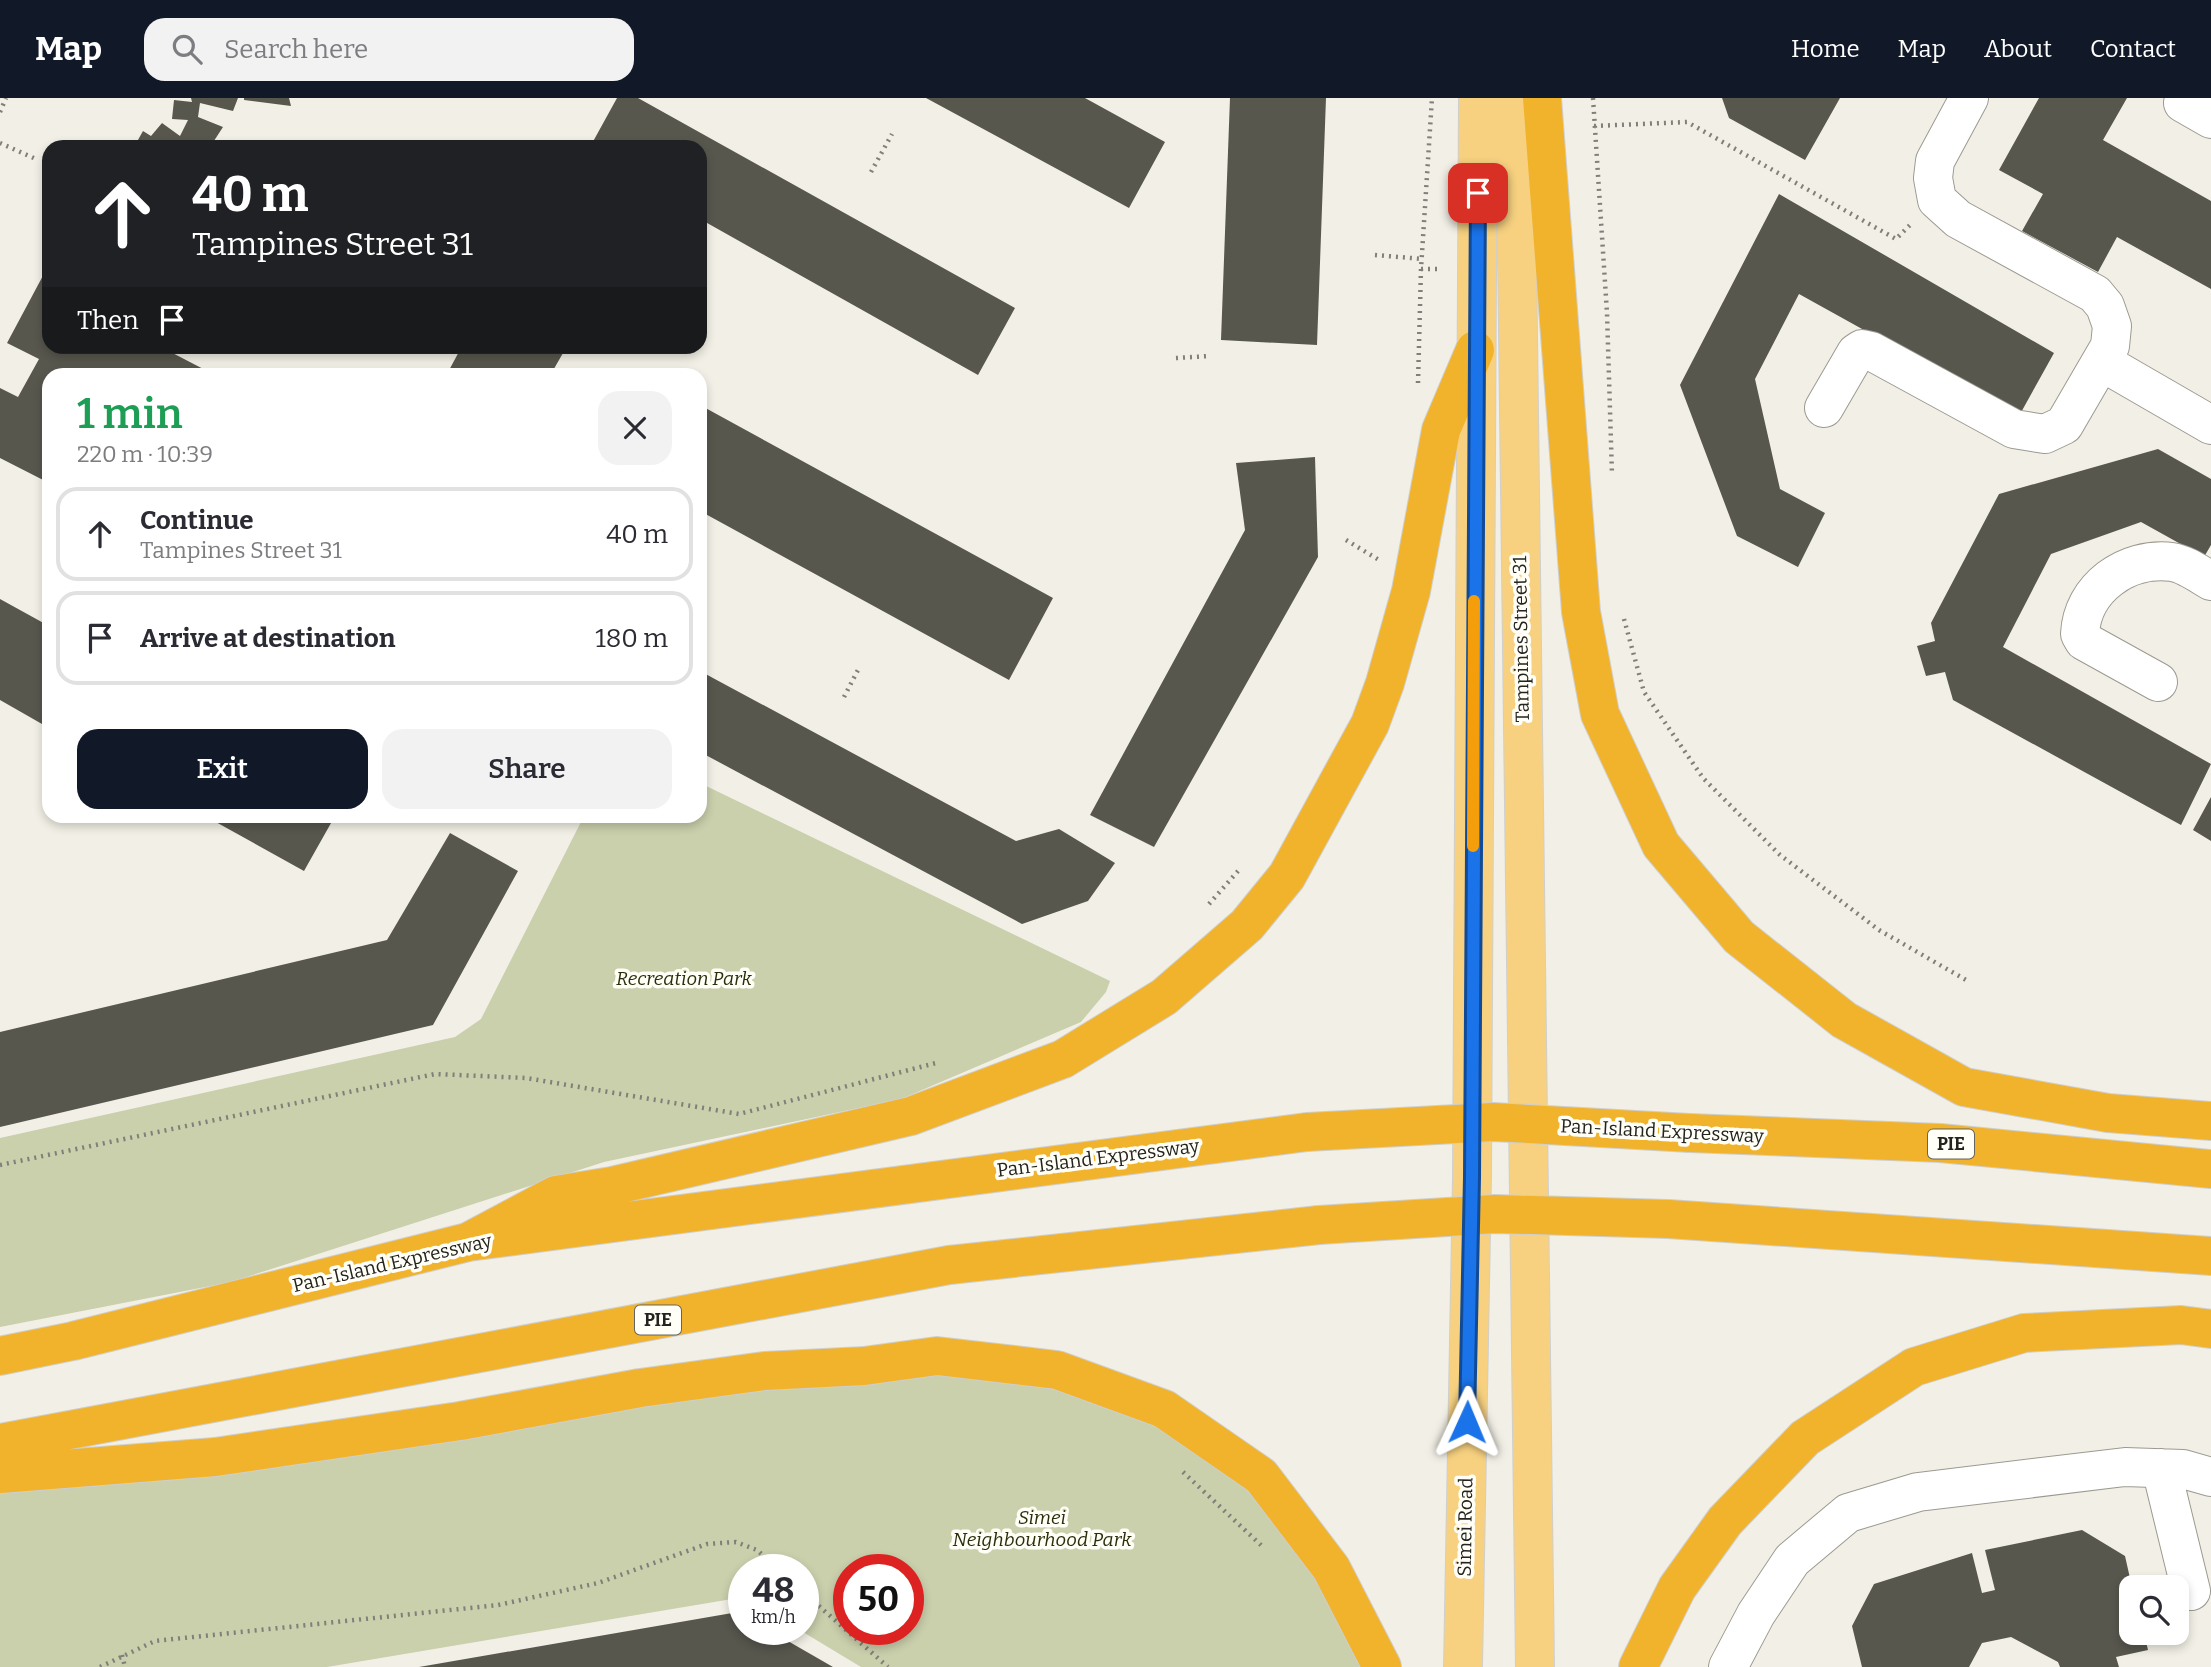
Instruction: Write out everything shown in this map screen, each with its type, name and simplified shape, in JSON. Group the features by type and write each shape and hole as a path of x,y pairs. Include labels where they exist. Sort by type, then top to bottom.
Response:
{"highway":[{"path":"1542,98 1581,612 1600,714 1661,845 1739,937 1844,1020 1964,1087 2108,1113 2211,1121"},
{"path":"468,1242 556,1195 612,1186 911,1116 1063,1059 1164,997 1247,925 1287,876 1370,724 1385,683 1411,590 1441,430 1475,350"},
{"name":"Pan-Island Expressway","path":"0,1356 72,1341 468,1242 1307,1132 1493,1122 1940,1143 2211,1169"},
{"name":"PIE","path":"0,1443 949,1265 1319,1224 1495,1214 1668,1219 1942,1240 2211,1256"},
{"path":"1942,1240 2211,1283"},
{"path":"1638,1667 1677,1588 1725,1521 1805,1438 1914,1367 2024,1333 2181,1325 2211,1329"},
{"path":"0,1474 215,1457 460,1420 640,1388 764,1371 864,1366 937,1356 1057,1370 1164,1409 1261,1476 1331,1568 1382,1667"}],"main road":[{"path":"1475,350 1478,98"},
{"name":"Tampines Street 31","path":"1515,98 1535,1667"},
{"name":"Simei Road","path":"1462,1667 1472,1177 1475,350"}],"lane":[{"path":"1824,408 1856,353 1861,349 1871,351 2014,429 2045,434 2064,425 2110,346 2112,326 2105,306 2095,294 1958,219 1937,200 1933,178 1935,161 1969,98"},
{"path":"2102,362 2206,410"},
{"path":"2158,682 2084,641 2080,634 2084,611 2099,586 2114,574 2139,564 2172,562 2211,581"},
{"path":"1728,1667 1756,1614 1792,1560 1848,1513 1918,1492 2125,1467 2183,1469 2211,1477"},
{"path":"2161,1468 2191,1591"}],"path":[{"path":"0,112 6,98"},
{"path":"1418,394 1432,98"},
{"path":"1592,98 1607,313 1612,478"},
{"path":"1594,126 1687,122 1896,239 1937,200"},
{"path":"871,172 892,134"},
{"path":"0,143 36,159"},
{"path":"1375,255 1423,259"},
{"path":"1176,358 1210,356"},
{"path":"1346,540 1385,564"},
{"path":"1623,614 1644,692 1703,778 1780,855 1879,930 1966,980"},
{"path":"844,697 859,668"},
{"path":"1202,912 1247,860"},
{"path":"0,1165 436,1074 526,1078 738,1114 939,1062"},
{"path":"1177,1468 1242,1524 1266,1550"},
{"path":"100,1667 155,1641 498,1605 598,1583 706,1544 736,1542 761,1554"},
{"path":"819,1606 888,1667"},
{"path":"122,1655 125,1667"}],"green space":[{"name":"Recreation Park","path":"707,786 1110,981 1106,992 1081,1022 901,1099 604,1162 231,1282 0,1327 0,1138 455,1037 481,1019 580,823 707,823"},
{"name":"Simei Neighbourhood Park","path":"934,1369 1053,1383 1156,1422 1254,1487 1320,1576 1366,1667 861,1667 819,1642 819,1554 728,1554 728,1600 327,1667 0,1667 0,1484"}],"building":[{"path":"191,98 238,98 233,111 200,103 198,117 223,127 215,140 138,140 143,131 151,136 162,123 180,136 188,120 172,119 174,100 192,102"},
{"path":"289,98 291,106 244,100"},
{"path":"617,98 638,98 1015,308 978,375 707,223 707,140 594,140"},
{"path":"926,98 1085,98 1165,142 1129,208"},
{"path":"1230,98 1326,98 1317,345 1221,340"},
{"path":"1722,98 1840,98 1805,160 1729,118"},
{"path":"2039,98 2127,98 2103,140 2211,201 2211,289 2117,237 2098,272 2022,231 2043,194 1999,170"},
{"path":"1779,194 2054,353 2019,416 1799,294 1755,379 1780,489 1825,513 1798,567 1737,536 1680,385"},
{"path":"42,277 42,354 174,354 201,368 42,368 42,479 0,458 0,388 18,397 39,359 7,343"},
{"path":"458,354 562,354 554,368 450,368"},
{"path":"707,409 1053,598 1009,680 707,515"},
{"path":"2158,449 2211,479 2211,545 2204,557 2141,522 2051,554 2003,647 2211,764 2181,825 1953,700 1945,672 1926,676 1917,646 1935,641 1931,623 1999,494"},
{"path":"1315,457 1318,557 1154,847 1090,815 1245,530 1236,463"},
{"path":"0,599 42,622 42,724 0,700"},
{"path":"707,675 1016,841 1059,829 1115,863 1088,901 1022,924 707,756"},
{"path":"2211,797 2211,841 2193,830"},
{"path":"218,823 331,823 304,871"},
{"path":"450,833 518,871 433,1025 0,1127 0,1032 387,940"},
{"path":"2082,1530 2125,1556 2129,1575 2119,1575 2119,1645 2147,1645 2148,1650 2116,1657 2119,1667 2060,1667 2058,1662 2011,1637 1982,1643 1969,1667 1862,1667 1852,1626 1874,1584 1972,1553 1982,1593 1995,1590 1985,1550"},
{"path":"728,1614 728,1645 795,1645 833,1667 419,1667"}],"slow traffic":[{"path":"1473,846 1474,601"}],"route":[{"path":"1467,1422 1472,1177 1478,193"}]}
